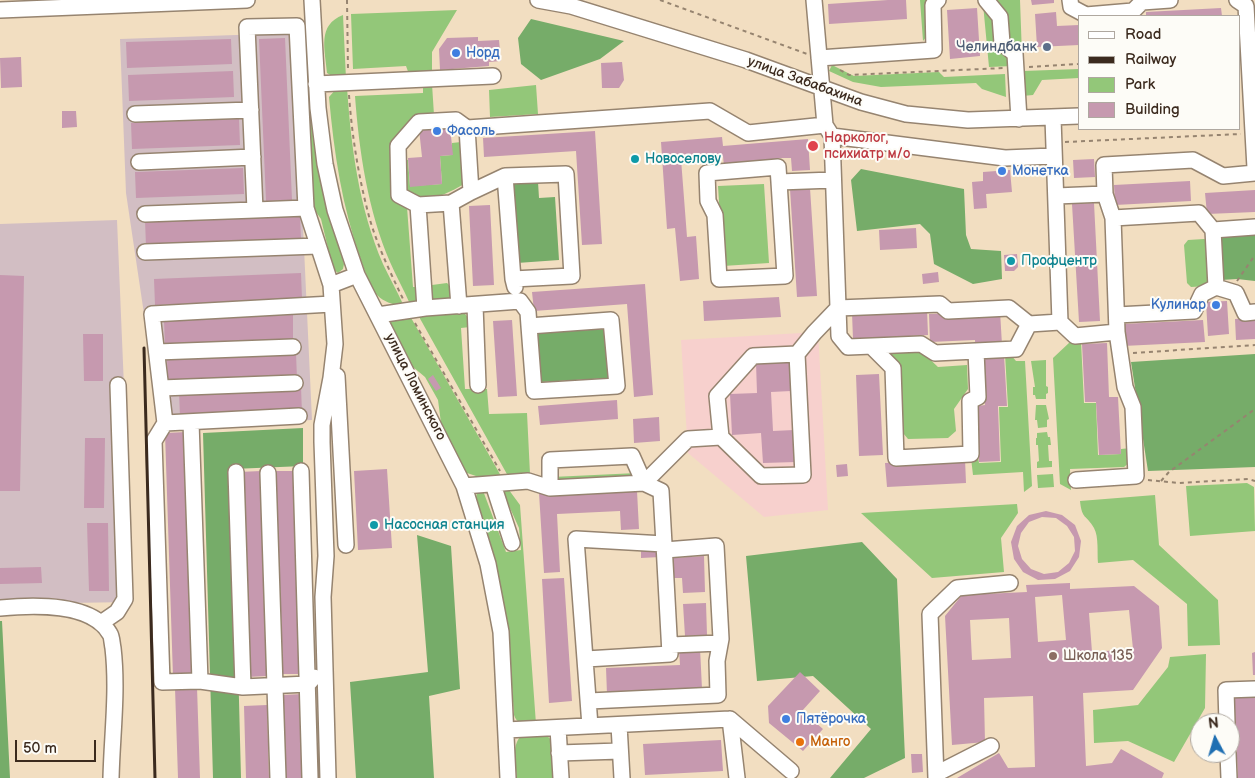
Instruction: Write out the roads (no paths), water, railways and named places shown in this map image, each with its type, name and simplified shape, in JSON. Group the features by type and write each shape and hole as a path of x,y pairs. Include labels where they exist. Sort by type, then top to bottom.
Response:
{"street":[{"path":"0,10 247,0"},
{"name":"улица Ломинского","path":"312,0 316,84 326,164 335,210 357,275 464,486 488,564 501,632 508,778"},
{"name":"улица Забабахина","path":"538,0 571,6 746,60 821,89 906,114 968,120 1078,116"},
{"path":"814,0 821,89 828,130 833,180 839,336 848,347 921,344 935,354 1016,349 1029,324"},
{"path":"819,58 934,50 933,6 938,0"},
{"path":"986,0 1000,17 1002,44 1015,54 1019,118"},
{"path":"1070,0 1071,7 1086,15 1132,11 1142,2 1170,0"},
{"path":"1246,4 1248,106 1253,133 1255,168"},
{"path":"255,210 247,27 297,26 306,208 330,285 332,304 346,545"},
{"path":"316,84 493,76"},
{"path":"135,114 251,110"},
{"path":"513,279 572,276 566,174 505,176 451,203 418,205 399,195 398,146 419,122 456,120 467,128 710,111 748,133 828,130 1005,158 1053,149"},
{"path":"1053,118 1060,322 1075,336 1117,332"},
{"path":"467,128 471,192"},
{"path":"139,162 253,157"},
{"path":"1076,480 1136,476 1133,407 1125,387 1117,332 1113,218 1105,194 1104,165 1193,160 1223,176 1255,174"},
{"path":"778,168 779,182 785,276 719,279 715,215 708,201 707,173 778,168"},
{"path":"505,176 513,279 520,300 528,312 534,391 617,386 611,320 530,326"},
{"path":"779,182 833,180"},
{"path":"1056,196 1105,194"},
{"path":"451,203 459,306"},
{"path":"418,205 425,308"},
{"path":"145,214 306,208"},
{"path":"1113,218 1200,213 1213,230 1223,289"},
{"path":"1213,230 1255,227"},
{"path":"145,252 318,246"},
{"path":"330,285 357,275"},
{"path":"1117,315 1194,312 1202,294 1223,289 1236,293 1245,313 1255,312"},
{"path":"378,315 425,308 520,300"},
{"path":"325,665 308,684 243,687 200,681 162,682 154,441 165,423 152,314 332,304"},
{"path":"797,354 753,356 717,396 721,437 761,476 803,475 797,354 814,332 838,308 940,304 948,311 1009,308 1029,324 1060,322"},
{"path":"475,305 478,385"},
{"path":"328,778 323,596 326,556 322,425 335,344"},
{"path":"157,352 293,346"},
{"path":"872,347 893,368 896,458 971,454 970,401 978,397 976,351"},
{"path":"161,388 295,384"},
{"path":"101,622 117,612 125,599 118,385"},
{"path":"165,423 299,416"},
{"path":"191,422 200,681"},
{"path":"644,483 688,439 721,437"},
{"path":"550,488 550,460 632,456 644,483"},
{"path":"301,470 310,778"},
{"path":"236,472 243,687"},
{"path":"268,473 278,778"},
{"path":"464,486 528,481 550,488 644,483 661,491 670,654 586,659"},
{"path":"500,483 512,543"},
{"path":"589,701 718,695 717,661 720,643 716,546 665,547 576,540 590,726"},
{"path":"991,746 936,776 930,614 957,588 1010,583"},
{"path":"0,608 23,606 59,608 85,614 101,622 111,635 115,668 111,778"},
{"path":"306,632 324,630"},
{"path":"671,645 720,643"},
{"path":"1227,713 1226,690 1255,689"},
{"path":"506,730 730,719 791,771"},
{"path":"730,719 737,778"},
{"path":"619,725 622,778"},
{"path":"558,728 561,778"},
{"path":"559,752 620,751"},
{"path":"1229,763 1230,778"}],"railway":[{"path":"144,348 155,778"}],"place":[{"name":"Челиндбанк","path":"1047,47"},
{"name":"Норд","path":"456,53"},
{"name":"Фасоль","path":"437,131"},
{"name":"Нарколог, психиатр м/о","path":"813,146"},
{"name":"Новоселову","path":"635,159"},
{"name":"Монетка","path":"1002,171"},
{"name":"Профцентр","path":"1011,261"},
{"name":"Кулинар","path":"1216,305"},
{"name":"Насосная станция","path":"374,525"},
{"name":"Школа 135","path":"1053,656"},
{"name":"Пятёрочка","path":"786,719"},
{"name":"Манго","path":"800,742"}]}
